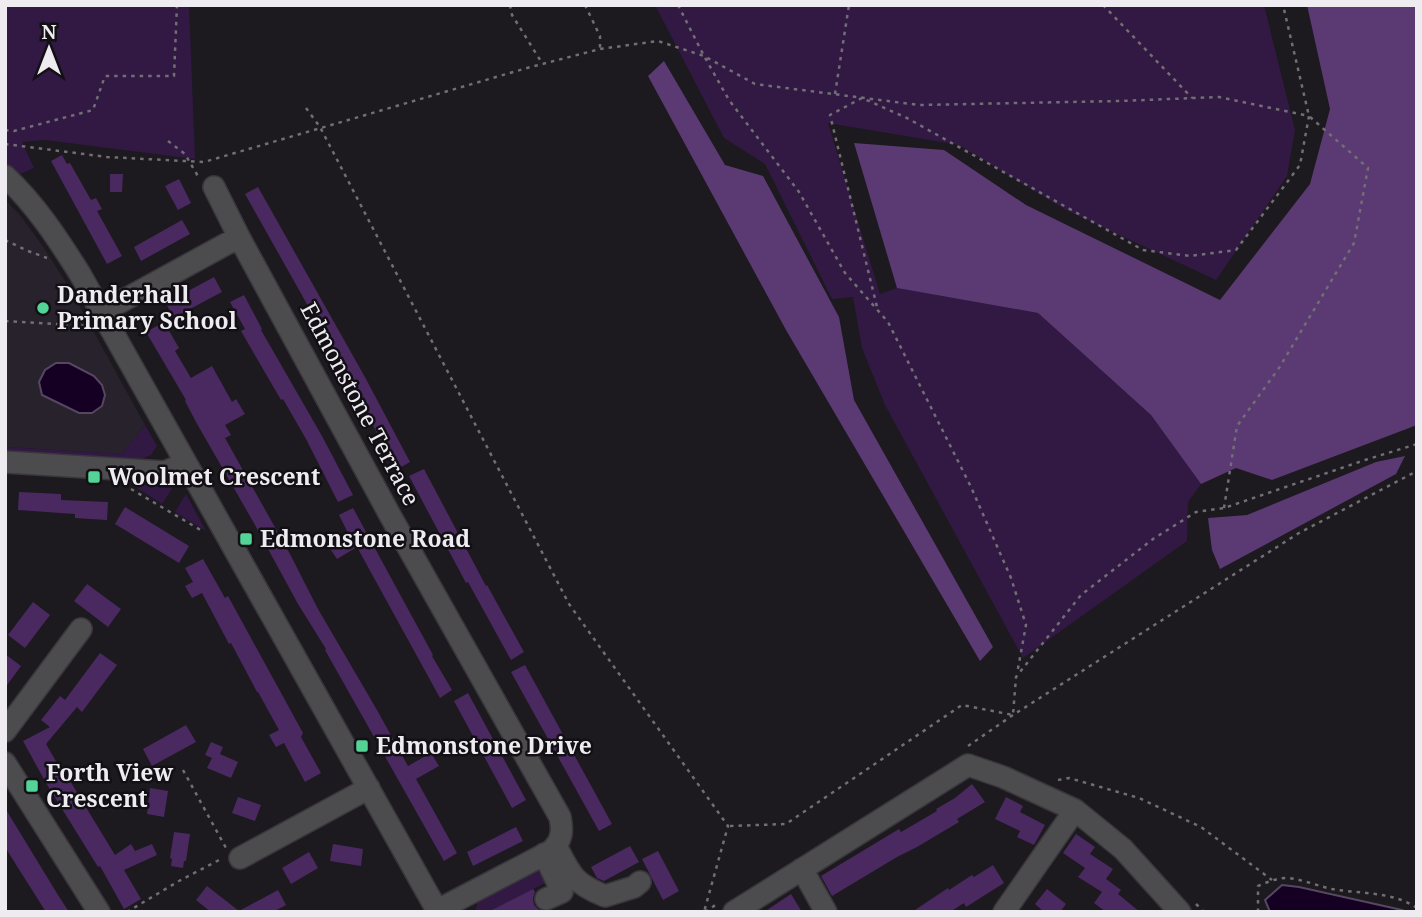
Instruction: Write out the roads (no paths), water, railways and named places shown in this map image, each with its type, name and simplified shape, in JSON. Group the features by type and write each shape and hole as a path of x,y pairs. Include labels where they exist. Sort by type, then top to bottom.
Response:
{"street":[{"path":"5,176 31,203 76,268 438,911 550,850"},
{"name":"Edmonstone Terrace","path":"214,187 391,517 560,817 562,833 550,850"},
{"path":"106,319 239,237"},
{"path":"5,462 165,471 186,463"},
{"path":"5,731 80,629"},
{"path":"5,762 99,912"},
{"path":"734,912 968,765 1003,776 1074,810 1123,849 1180,912"},
{"path":"237,857 369,788"},
{"path":"1004,912 1074,810"},
{"path":"550,850 572,877 592,891 605,896 634,887 640,882"},
{"path":"546,899 562,892 550,850"},
{"path":"802,869 825,912"}],"place":[{"name":"Danderhall Primary School","path":"43,308"},
{"name":"Woolmet Crescent","path":"94,477"},
{"name":"Edmonstone Road","path":"246,539"},
{"name":"Edmonstone Drive","path":"362,746"},
{"name":"Forth View Crescent","path":"32,786"}]}
